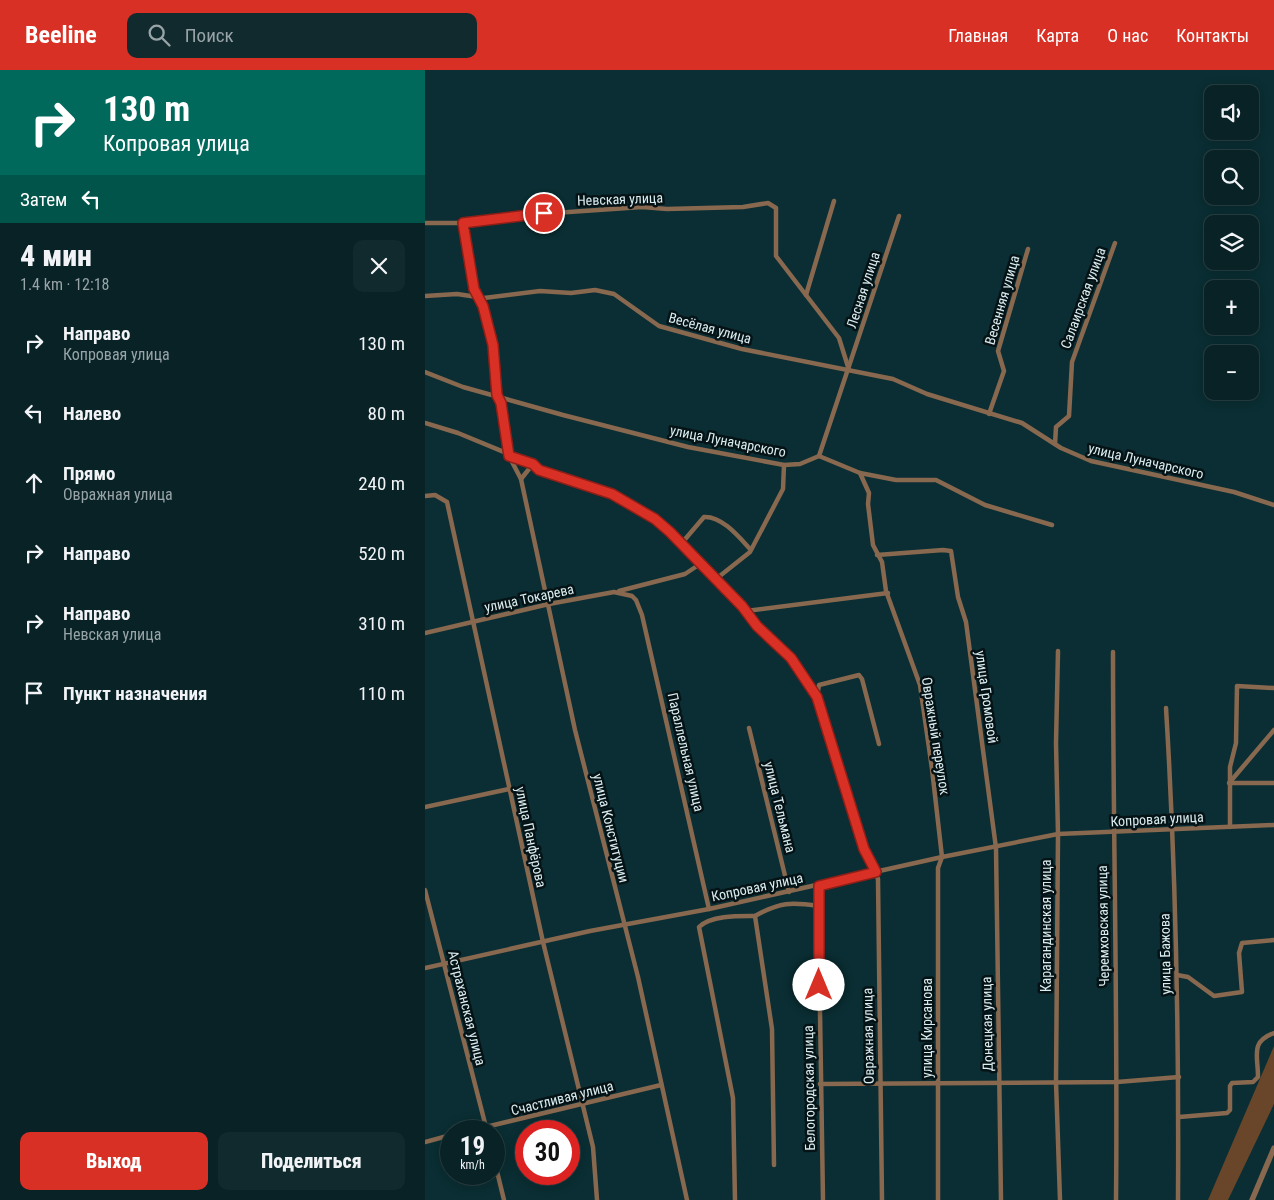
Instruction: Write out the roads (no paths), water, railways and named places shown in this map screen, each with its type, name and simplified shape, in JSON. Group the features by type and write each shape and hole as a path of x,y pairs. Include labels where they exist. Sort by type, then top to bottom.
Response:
{"street":[{"path":"834,201 806,295 839,338 849,370"},
{"name":"Невская улица","path":"425,223 463,223 525,215 642,207 667,209 733,207 768,203 776,208 774,229 776,256 806,295"},
{"name":"Лесная улица","path":"819,456 899,216"},
{"path":"463,223 474,289 483,306 493,345 497,395 501,403 509,456"},
{"name":"Салаирская улица","path":"1055,444 1056,427 1069,416 1072,362 1115,243"},
{"name":"Весенняя улица","path":"989,414 1004,371 998,351 1028,249"},
{"name":"Весёлая улица","path":"425,296 457,294 483,298 540,291 571,293 605,290 614,294 659,326 742,349 849,370"},
{"name":"улица Луначарского","path":"849,370 893,379 927,394 1022,423 1055,444 1091,461 1234,492 1274,506"},
{"name":"улица Луначарского","path":"425,372 463,387 688,447 784,465 800,464 819,456"},
{"path":"425,423 458,433 509,456 533,464 539,470 612,494 655,519 681,544 746,611 757,626 791,658 817,697 864,849 876,872"},
{"name":"улица Конституции","path":"509,456 521,478 575,730 623,926 638,977 687,1200"},
{"path":"819,456 860,473 896,480 937,480 985,505 1052,525"},
{"path":"521,478 533,464"},
{"path":"716,579 750,549 783,489 784,465"},
{"name":"Овражный переулок","path":"860,473 869,493 868,504 873,545 882,562 887,592 920,685 942,857"},
{"name":"улица Панфёрова","path":"425,496 435,495 447,502 543,942 593,1147 597,1200"},
{"path":"681,544 704,517 711,516 735,532 750,549"},
{"name":"улица Громовой","path":"877,555 951,551 958,597 966,622 996,848"},
{"name":"улица Токарева","path":"425,633 549,604 664,581 685,574 700,564"},
{"name":"Параллельная улица","path":"615,592 631,596 636,600 643,615 709,909"},
{"path":"746,611 887,592"},
{"name":"Карагандинская улица","path":"1058,651 1056,743 1058,834 1056,1082 1060,1200"},
{"name":"Черемховская улица","path":"1113,652 1113,833 1117,1082 1116,1200"},
{"path":"817,697 819,685 859,675 862,679 879,744"},
{"path":"1230,827 1229,783 1230,767 1236,742 1237,686 1274,688"},
{"name":"улица Бажова","path":"1166,708 1174,830 1179,1077 1178,1200"},
{"name":"улица Тельмана","path":"749,728 789,892"},
{"path":"1229,783 1274,730"},
{"path":"1229,783 1274,783"},
{"path":"425,807 509,789"},
{"name":"Копровая улица","path":"425,968 819,886 942,857 996,848 1058,834 1274,825"},
{"name":"Донецкая улица","path":"996,848 1001,1200"},
{"name":"улица Кирсанова","path":"938,1200 938,868 942,857"},
{"name":"Овражная улица","path":"876,872 878,880 882,1200"},
{"name":"Белогородская улица","path":"819,886 820,1084 823,1200"},
{"name":"Астраханская улица","path":"425,890 484,1120"},
{"path":"735,1200 733,1098 699,927 710,921 736,916 755,916 776,904 802,903 819,906"},
{"path":"755,916 772,1029 775,1165"},
{"path":"1177,975 1188,977 1214,996 1241,992 1239,953 1242,942 1274,940"},
{"path":"1179,1116 1227,1112 1229,1110 1230,1086 1232,1083 1253,1082 1258,1077 1258,1043 1261,1038 1274,1033"},
{"path":"820,1084 1117,1082 1179,1077"},
{"name":"Счастливая улица","path":"505,1124 661,1085"},
{"path":"425,1142 440,1138"},
{"path":"1252,1200 1274,1148"},
{"path":"500,1185 504,1200"}]}
